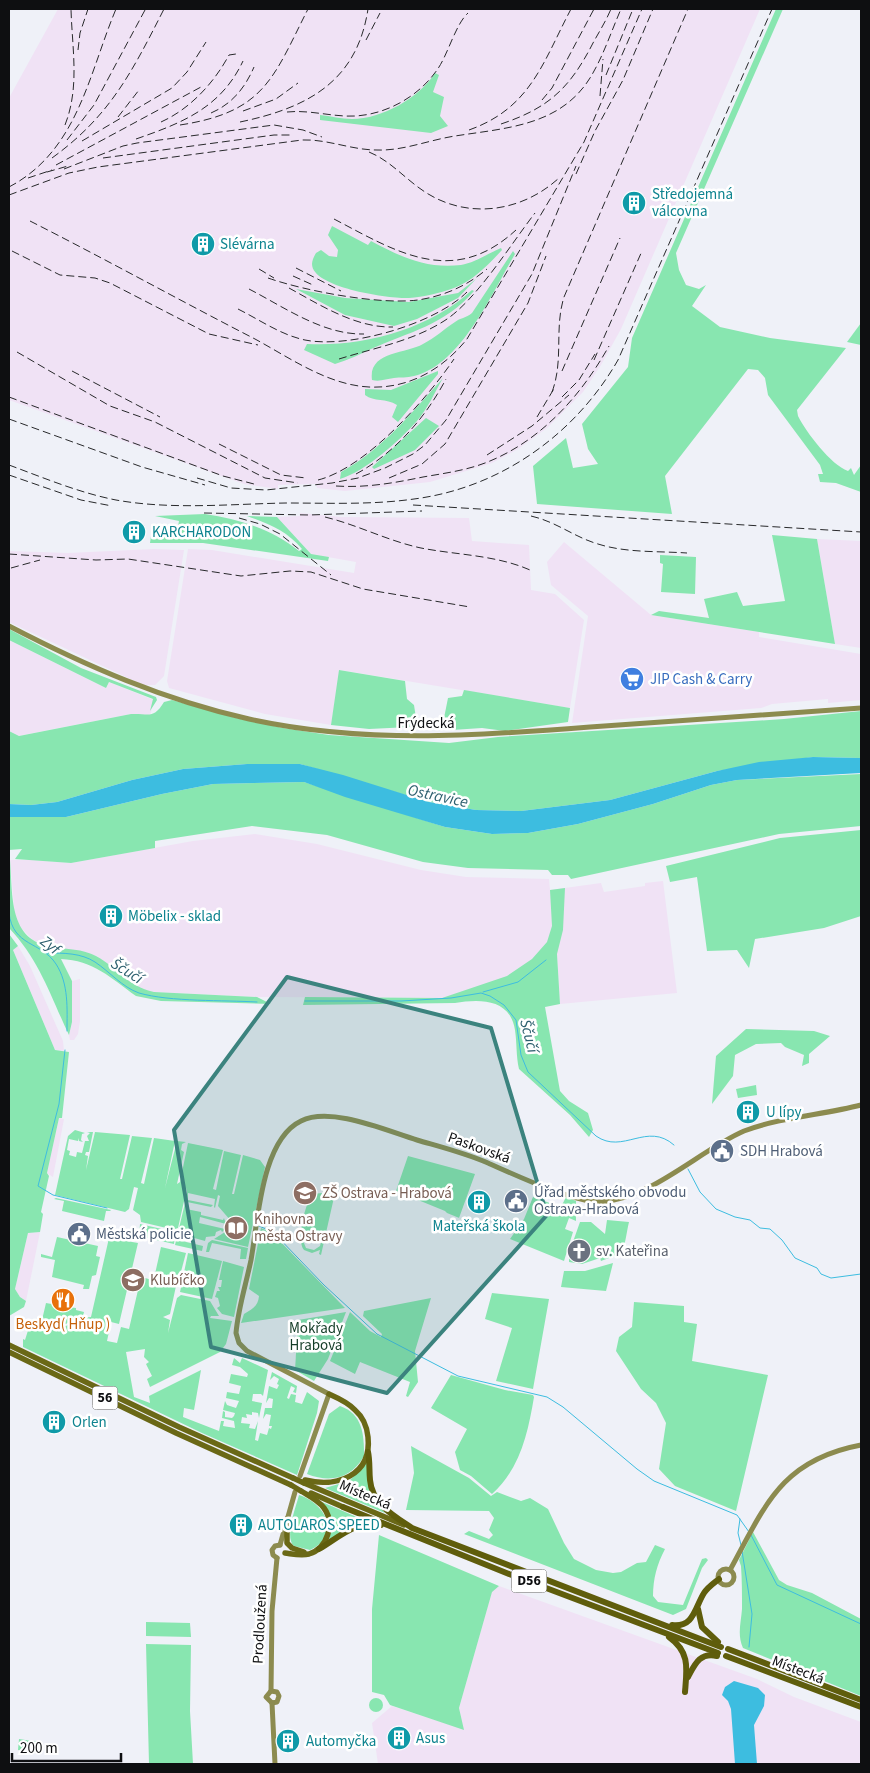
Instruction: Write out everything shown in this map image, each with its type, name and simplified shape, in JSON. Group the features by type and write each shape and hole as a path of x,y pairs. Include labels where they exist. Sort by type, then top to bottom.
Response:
{"highway":[{"name":"Místecká","path":"9,1345 279,1472 343,1507 403,1532 719,1650"},
{"name":"Místecká","path":"9,1352 176,1433 292,1480"},
{"path":"329,1394 349,1404 362,1417 368,1434 370,1482 377,1500 390,1514 412,1528"},
{"path":"301,1485 341,1481 358,1470 368,1452"},
{"path":"301,1485 317,1500 328,1516 328,1534 319,1549"},
{"name":"Místecká","path":"301,1485 655,1626"},
{"path":"287,1519 289,1546 308,1554"},
{"path":"285,1553 308,1554 352,1528 367,1523 403,1532"},
{"path":"655,1626 683,1625 690,1620 698,1609 705,1592 719,1579"},
{"path":"687,1678 698,1659 719,1650 702,1627 698,1609"},
{"path":"655,1626 676,1642 687,1658 685,1692"},
{"name":"Místecká","path":"861,1700 740,1654 727,1652 741,1662 861,1707"}],"main road":[{"name":"Frýdecká","path":"9,626 85,664 162,695 250,719 325,731 372,735 449,737 861,708"},
{"name":"Paskovská","path":"329,1394 247,1351 238,1340 236,1329 265,1181 275,1152 292,1128 308,1118 332,1117 357,1122 458,1151 545,1186 599,1202 620,1198 643,1188 686,1166 747,1130 861,1106"},
{"path":"280,1546 287,1519 301,1485 329,1394"},
{"path":"730,1570 758,1516 776,1491 799,1469 826,1454 861,1445"},
{"path":"275,1546 280,1546 284,1548 285,1553 282,1557 277,1558 272,1552 275,1546"},
{"name":"Prodloužená","path":"271,1691 272,1611 277,1558"},
{"path":"722,1570 730,1570 734,1576 731,1582 724,1584 719,1579 722,1570"},
{"path":"272,1703 277,1702 279,1696 277,1692 271,1691 266,1697 272,1703 275,1764"}],"highlighted area":[{"path":"287,977 491,1028 547,1215 387,1393 211,1347 174,1130"}],"shaded area":[{"path":"58,9 760,9 621,329 583,392 547,428 518,449 492,463 430,482 345,491 317,488 316,484 278,485 278,489 244,484 9,400 9,98"},
{"path":"300,513 341,517 469,518 472,541 529,545 531,590 555,594 584,620 570,708 340,670 331,725 265,714 169,688 167,681 188,549 212,550 354,573 356,562 311,554 277,517 300,516"},
{"path":"817,539 861,541 861,648 835,644"},
{"path":"564,542 651,615 759,632 759,637 861,654 861,700 828,703 828,699 772,704 761,708 572,723 588,616 551,585 547,562"},
{"path":"154,549 184,550 164,676 155,685 143,685 9,622 9,551 68,553"},
{"path":"9,640 106,688 109,682 154,700 150,716 131,714 18,736 9,731"},
{"path":"255,834 317,844 421,870 466,877 549,879 550,890 601,883 604,892 645,886 645,883 663,881 677,993 560,1004 557,954 531,975 454,998 257,997 154,992 140,989 128,982 97,956 46,946 33,940 19,926 15,918 10,860 71,863 193,841"},
{"path":"18,946 30,966 63,1041 64,1051 55,1050 13,950"},
{"path":"80,979 80,1021 78,1034 74,1040 70,1040 72,981"},
{"path":"59,1118 64,1119 53,1177 47,1173"},
{"path":"40,1232 26,1301 20,1297 15,1289 28,1233"},
{"path":"499,1586 757,1679 794,1697 861,1722 861,1764 378,1764 372,1723 392,1706 463,1729 459,1708 492,1591"}],"green space":[{"path":"776,9 783,9 676,253 679,270 686,285 699,289 706,285 692,306 720,327 770,338 846,348 797,410 798,416 807,431 834,462 848,471 851,468 854,475 861,465 861,492 836,483 820,482 818,474 823,474 820,465 768,395 765,378 758,370 748,369 665,476 672,514 537,504 533,466 566,438 573,468 598,464 588,449 582,424 628,367 632,338"},
{"path":"435,73 439,75 433,92 444,97 440,116 448,126 431,133 320,120 320,115 352,119 364,118 387,111 410,99 420,91"},
{"path":"332,226 368,245 371,241 403,257 436,265 466,264 501,248 502,250 474,277 454,288 426,296 409,298 370,294 338,286 325,280 315,272 312,264 316,253 321,250 329,256 337,257 338,250 328,235"},
{"path":"513,251 515,254 474,326 446,358 431,369 414,376 380,381 372,380 372,371 382,359 423,344 472,313"},
{"path":"476,279 458,298 417,319 394,326 345,315 296,289 345,298 409,302 458,293"},
{"path":"472,290 474,291 463,303 439,320 344,361 335,364 304,350 307,344 350,342 373,339 395,333 436,315 455,304"},
{"path":"861,323 861,345 847,342"},
{"path":"438,371 438,374 398,422 392,417 397,405 389,401 372,399 365,395 365,389 391,390"},
{"path":"443,378 421,416 401,437 371,462 340,479 341,472 384,441"},
{"path":"426,418 439,426 415,450 374,469 372,467"},
{"path":"205,514 255,526 289,543 299,551 302,549 284,533 247,516 277,517 311,554 329,557 328,561 203,543 150,543 151,536 158,534 157,530 177,531 179,521 155,516"},
{"path":"772,535 817,539 835,644 651,615 659,611 709,618 704,599 737,592 743,606 785,601"},
{"path":"660,555 696,557 695,594 661,592 663,564 660,563"},
{"path":"9,629 81,668 156,697 157,700 150,711 153,699 109,682 106,688 9,640"},
{"path":"339,670 405,681 407,699 414,705 416,718 410,727 369,729 331,725"},
{"path":"464,690 570,708 568,722 505,731 482,728 452,730 442,728 448,698 462,696"},
{"path":"172,700 236,718 283,728 329,735 449,743 498,737 784,719 861,711 861,758 813,757 717,771 610,800 521,811 476,810 429,802 300,764 247,764 183,769 132,780 57,802 31,805 9,804 9,731 19,736 131,714 150,714 157,711 164,702"},
{"path":"861,774 861,826 779,834 571,879 568,875 552,875 548,870 468,868 423,862 327,835 252,826 155,841 155,848 71,863 15,859 22,849 9,850 9,817 66,817 213,784 304,782 445,827 492,834 528,833 578,824 653,804 711,785 737,780"},
{"path":"861,830 861,916 824,928 755,939 749,968 737,950 707,951 697,877 670,882 666,866 780,838"},
{"path":"10,860 13,901 20,926 27,935 38,943 86,952 96,956 137,986 154,992 257,997 271,1004 161,1001 136,996 92,966 61,959 72,981 72,1022 69,1035 37,966 20,940 9,928"},
{"path":"565,888 563,930 557,954 560,1004 545,1007 560,1091 569,1101 588,1113 593,1130 589,1137 570,1115 519,1069 512,1019 500,1006 483,1001 303,1005 305,997 442,998 507,976 532,959 547,942 552,926 550,890"},
{"path":"9,934 18,946 13,950 55,1050 69,1052 62,1118 59,1118 47,1173 49,1176 41,1212 43,1214 40,1232 28,1233 15,1289 20,1297 26,1301 24,1307 9,1316"},
{"path":"746,1029 814,1031 830,1036 809,1054 809,1063 802,1066 804,1055 785,1047 781,1043 756,1044 735,1055 733,1076 712,1104 716,1056"},
{"path":"756,1085 757,1095 738,1098 736,1089"},
{"path":"75,1130 85,1133 82,1134 81,1140 83,1142 79,1141 79,1138 78,1141 69,1139 67,1150 70,1151 69,1155 76,1157 77,1152 82,1153 85,1141 89,1141 87,1136 90,1133 87,1132 93,1132 89,1152 86,1152 85,1155 88,1156 86,1170 95,1132 130,1135 120,1179 122,1179 132,1136 152,1138 141,1183 144,1184 154,1138 175,1141 165,1188 177,1141 186,1142 182,1144 181,1150 184,1152 177,1184 180,1182 188,1143 223,1150 213,1189 216,1190 224,1151 241,1155 232,1194 234,1194 243,1155 260,1160 265,1167 248,1247 214,1239 225,1232 231,1221 218,1206 220,1196 218,1195 215,1208 215,1199 188,1193 188,1200 213,1205 211,1207 187,1202 187,1188 178,1228 175,1230 141,1222 140,1215 133,1210 138,1188 134,1187 129,1209 125,1212 55,1195 68,1136"},
{"path":"408,1156 475,1174 459,1218 396,1191"},
{"path":"322,1193 331,1200 333,1193 335,1193 321,1255 319,1254 320,1250 312,1253 304,1250 301,1239 301,1230 307,1205 313,1194","holes":["302,1238 321,1242 320,1246 314,1250 306,1248"]},
{"path":"533,1197 561,1207 566,1197 576,1201 576,1221 569,1218 565,1229 573,1232 564,1261 510,1239 524,1219"},
{"path":"54,1199 111,1210 106,1211 104,1221 62,1211 64,1201"},
{"path":"185,1203 186,1209 201,1212 201,1215 223,1220 224,1218 226,1224 200,1217 199,1223 225,1229 222,1232 221,1230 216,1232 215,1236 206,1237 205,1241 180,1234 178,1240 203,1246 202,1251 175,1245"},
{"path":"607,1220 629,1222 625,1243 620,1252 601,1261 600,1258 582,1264 569,1262 569,1253 580,1222 591,1222 605,1234"},
{"path":"140,1224 175,1232 174,1244 139,1236"},
{"path":"261,1228 272,1233 345,1308 241,1323 244,1314 254,1307 259,1296 249,1289"},
{"path":"57,1237 98,1246 96,1256 100,1257 96,1275 92,1276 89,1289 83,1289 84,1285 52,1277 55,1260 41,1257 41,1254 52,1257"},
{"path":"109,1238 138,1243 119,1324 111,1322 107,1341 117,1343 121,1327 129,1329 141,1277 176,1286 170,1314 163,1317 170,1320 168,1333 177,1298 181,1295 210,1301 219,1316 211,1316 210,1318 232,1321 226,1344 220,1352 150,1387 147,1379 152,1376 146,1364 149,1362 144,1357 145,1349 126,1352 134,1397 150,1403 149,1396 201,1370 194,1410 184,1408 183,1417 219,1431 221,1421 224,1421 223,1426 235,1428 234,1421 222,1418 223,1411 225,1412 225,1417 232,1418 235,1413 223,1410 225,1401 227,1405 236,1408 239,1401 226,1398 227,1392 239,1394 241,1386 229,1383 231,1374 247,1377 248,1374 240,1367 232,1365 234,1358 240,1363 242,1358 268,1370 263,1396 261,1394 253,1394 252,1401 262,1403 259,1418 258,1413 252,1412 252,1415 246,1414 247,1418 242,1417 241,1423 250,1424 249,1428 255,1429 258,1421 255,1440 258,1441 260,1433 267,1435 269,1428 271,1429 272,1426 269,1426 271,1415 266,1414 263,1419 265,1408 272,1408 273,1399 269,1398 266,1403 269,1386 277,1389 279,1385 277,1384 279,1379 274,1376 270,1380 272,1372 297,1386 296,1393 293,1392 295,1388 291,1386 287,1398 289,1399 291,1394 296,1395 295,1402 302,1404 307,1392 319,1401 317,1413 297,1475 202,1433 23,1347 23,1339 25,1340 31,1321 44,1323 46,1330 49,1323 66,1326 81,1318 91,1317"},
{"path":"212,1240 248,1248 246,1259 240,1259 241,1249 212,1243 209,1252 206,1252 208,1243"},
{"path":"161,1247 186,1253 179,1279 155,1274"},
{"path":"188,1253 222,1261 212,1299 180,1292"},
{"path":"223,1261 244,1267 234,1317 222,1314 217,1308 220,1306 218,1298 215,1297 217,1291 220,1291 218,1287 221,1287 222,1280 219,1280"},
{"path":"613,1263 606,1291 561,1287 564,1271 585,1271"},
{"path":"492,1293 549,1299 533,1389 496,1381 512,1328 485,1319"},
{"path":"431,1298 415,1351 418,1382 408,1397 406,1396 410,1382 360,1362 355,1374 330,1361 350,1312 370,1331 381,1337 382,1334 363,1316 364,1311"},
{"path":"634,1302 684,1306 684,1322 697,1324 692,1361 768,1375 736,1511 675,1486 659,1469 666,1423 656,1403 641,1389 616,1351 619,1337 632,1327"},
{"path":"46,1303 59,1304 60,1308 61,1306 76,1308 76,1310 84,1312 83,1316 72,1319 66,1324 42,1320"},
{"name":"Mokřady Hrabová","path":"346,1312 328,1359 314,1381 295,1370 298,1320"},
{"path":"451,1375 505,1390 533,1395 534,1397 529,1424 516,1462 502,1484 492,1494 471,1476 460,1470 455,1452 467,1429 431,1408"},
{"path":"340,1406 353,1414 361,1426 364,1456 353,1470 339,1477 324,1478 307,1474 329,1414"},
{"path":"411,1446 469,1478 491,1496 497,1492 521,1501 530,1498 548,1509 574,1559 596,1570 613,1573 621,1572 637,1563 646,1562 655,1545 665,1549 658,1566 654,1584 653,1596 658,1602 683,1605 702,1559 706,1558 708,1560 702,1568 686,1609 673,1615 464,1534 469,1531 489,1539 493,1535 489,1530 494,1518 489,1511 406,1510 414,1473"},
{"path":"367,1460 370,1492 385,1513 325,1488 349,1481"},
{"path":"299,1495 317,1505 327,1521 328,1529 325,1537 320,1544 310,1550 294,1546 291,1542 290,1529"},
{"path":"322,1502 366,1521 352,1526 329,1540 331,1525"},
{"path":"753,1532 779,1580 787,1585 812,1593 861,1619 861,1696 743,1648 740,1634 742,1593 739,1560"},
{"path":"379,1535 499,1586 492,1592 459,1708 464,1730 390,1705 384,1695 372,1692 372,1609"},
{"path":"146,1622 190,1623 191,1637 146,1636"},
{"path":"146,1644 191,1645 190,1711 193,1764 149,1764"},
{"path":"373,1698 379,1698 383,1705 379,1712 373,1712 369,1708 369,1702"},
{"path":"19,1739 38,1742 36,1753 18,1750"}],"water":[{"path":"813,757 861,758 861,773 737,780 711,785 653,804 578,824 528,833 492,834 445,827 345,797 304,782 213,784 66,817 9,817 9,804 31,805 57,802 132,780 183,769 247,764 300,764 343,775 429,802 476,810 521,811 610,800 717,771 759,762"},
{"path":"734,1681 758,1688 765,1695 764,1706 754,1725 757,1764 735,1764 731,1709 728,1701 722,1695 725,1687"}],"waterway":[{"name":"Zyf","path":"9,913 16,932 28,943 50,957 60,972 65,988 67,1031"},
{"name":"Ščučí","path":"47,953 72,954 90,959 127,987 139,993 166,998 257,1002"},
{"path":"483,992 518,982 546,960"},
{"name":"Ščučí","path":"305,1001 401,1001 451,998 481,993 490,996 504,1005 516,1020 521,1055 528,1072 596,1136 606,1141 616,1142 654,1136 674,1145"},
{"name":"Zyf","path":"65,1050 59,1104 38,1186 53,1195 107,1208"},
{"name":"Ščučí","path":"688,1169 700,1192 716,1209 735,1217 750,1220 760,1228 770,1229 782,1240 795,1258 817,1268 821,1274 831,1278 861,1274"},
{"path":"259,1226 273,1232 324,1285 377,1334 458,1376 547,1397 563,1407 654,1481 737,1515 749,1532"},
{"path":"740,1519 738,1533 741,1545"},
{"path":"751,1535 777,1585 861,1624"},
{"path":"742,1551 752,1614 749,1647"}],"railway":[{"path":"65,125 70,111 74,82 71,9"},
{"path":"78,50 80,33 88,9"},
{"path":"9,187 32,172 51,153 66,132 78,109 116,9"},
{"path":"52,158 89,126 118,91 130,73 164,9"},
{"path":"180,125 208,119 231,111 249,101 275,73 308,9"},
{"path":"240,122 287,109 325,88 340,73 353,55 362,34 368,9"},
{"path":"469,130 490,121 521,96 543,65 571,9"},
{"path":"542,100 552,88 594,9"},
{"path":"501,124 532,111 545,103 566,84 584,59 611,9"},
{"path":"9,195 69,173 98,167 302,140 321,141 367,150 387,150 530,122 548,115 578,94 599,62 621,9"},
{"path":"606,75 633,9"},
{"path":"30,221 324,376 354,385 369,387 384,387 411,381 436,368 458,350 467,339 584,142 642,9"},
{"path":"576,174 595,131 623,80 653,9"},
{"path":"552,392 558,368 561,309 564,297 688,9"},
{"path":"9,465 62,485 103,497 137,503 179,506 398,501 446,493 476,483 505,470 557,434 580,412 618,360 772,9"},
{"path":"67,140 94,105 145,10"},
{"path":"366,40 380,13"},
{"path":"287,112 358,116 371,114 397,105 419,90 437,70 459,25 468,13"},
{"path":"82,141 172,88 187,72 206,42"},
{"path":"161,122 182,110 200,94 209,85 229,55 236,54"},
{"path":"600,96 603,59"},
{"path":"136,139 184,120 212,102 234,77 243,61"},
{"path":"211,113 237,95 254,67"},
{"path":"243,111 276,99 298,83"},
{"path":"56,165 201,87"},
{"path":"118,117 139,90"},
{"path":"64,169 123,146 137,143 274,125 303,130 322,137"},
{"path":"103,158 274,135 292,135"},
{"path":"369,152 384,160 425,192 442,201 477,209 512,205 544,190 559,178"},
{"path":"47,172 68,166"},
{"path":"197,478 231,488 266,490 332,483 358,478 385,468 413,454 425,445 446,420 532,274 576,166"},
{"path":"28,178 52,170"},
{"path":"339,359 406,339 444,321 456,312 480,287 535,213"},
{"path":"334,219 380,243 403,252 425,259 447,261 470,257 493,248 516,230"},
{"path":"562,371 620,238"},
{"path":"12,251 60,275 95,278 110,283 209,334 258,345"},
{"path":"594,360 642,251"},
{"path":"389,478 422,464 445,444 528,303 546,256"},
{"path":"296,268 341,291"},
{"path":"259,269 274,278"},
{"path":"268,278 302,288 342,296 402,301 418,300 446,293 463,285 487,269"},
{"path":"293,276 313,285"},
{"path":"289,288 352,320 366,324 393,327"},
{"path":"249,289 304,319 319,325 334,330 364,334"},
{"path":"238,309 296,338 323,342 344,341 367,337 413,324 453,304 467,292"},
{"path":"336,486 380,484 457,471 474,467 509,452 544,428 559,413 586,381 609,346"},
{"path":"17,352 110,406 155,422 265,478 298,483"},
{"path":"562,397 579,380 595,354"},
{"path":"318,480 337,473 356,462 375,447 412,412 454,359"},
{"path":"72,371 160,417"},
{"path":"356,474 384,456 408,433 429,407 446,379"},
{"path":"537,417 555,387"},
{"path":"487,455 532,426 569,395"},
{"path":"9,397 223,476 254,484"},
{"path":"9,419 142,467 205,485"},
{"path":"219,444 281,475 306,478"},
{"path":"9,475 81,500 112,506"},
{"path":"413,505 861,532"},
{"path":"204,513 309,515 422,511"},
{"path":"531,516 549,522 589,541 609,547 687,553"},
{"path":"325,517 409,545 490,558 530,570"},
{"path":"239,518 260,524 280,534 331,575"},
{"path":"9,554 96,560 128,559 241,576 290,571 311,572 363,589 470,607"},
{"path":"11,568 40,560"}],"place":[{"name":"Středojemná válcovna","path":"634,203"},
{"name":"Slévárna","path":"203,244"},
{"name":"KARCHARODON","path":"134,532"},
{"name":"JIP Cash & Carry","path":"632,679"},
{"name":"Möbelix - sklad","path":"111,916"},
{"name":"U lípy","path":"748,1112"},
{"name":"SDH Hrabová","path":"722,1151"},
{"name":"ZŠ Ostrava - Hrabová","path":"305,1193"},
{"name":"Úřad městského obvodu Ostrava-Hrabová","path":"516,1201"},
{"name":"Mateřská škola","path":"479,1202"},
{"name":"Knihovna města Ostravy","path":"236,1228"},
{"name":"Městská policie","path":"79,1234"},
{"name":"sv. Kateřina","path":"579,1251"},
{"name":"Klubíčko","path":"133,1280"},
{"name":"Beskyd( Hňup )","path":"63,1300"},
{"name":"Orlen","path":"54,1422"},
{"name":"AUTOLAROS SPEED","path":"241,1525"},
{"name":"Asus","path":"399,1738"},
{"name":"Automyčka","path":"288,1741"}],"water label":[{"name":"Ostravice","path":"438,796"}]}
